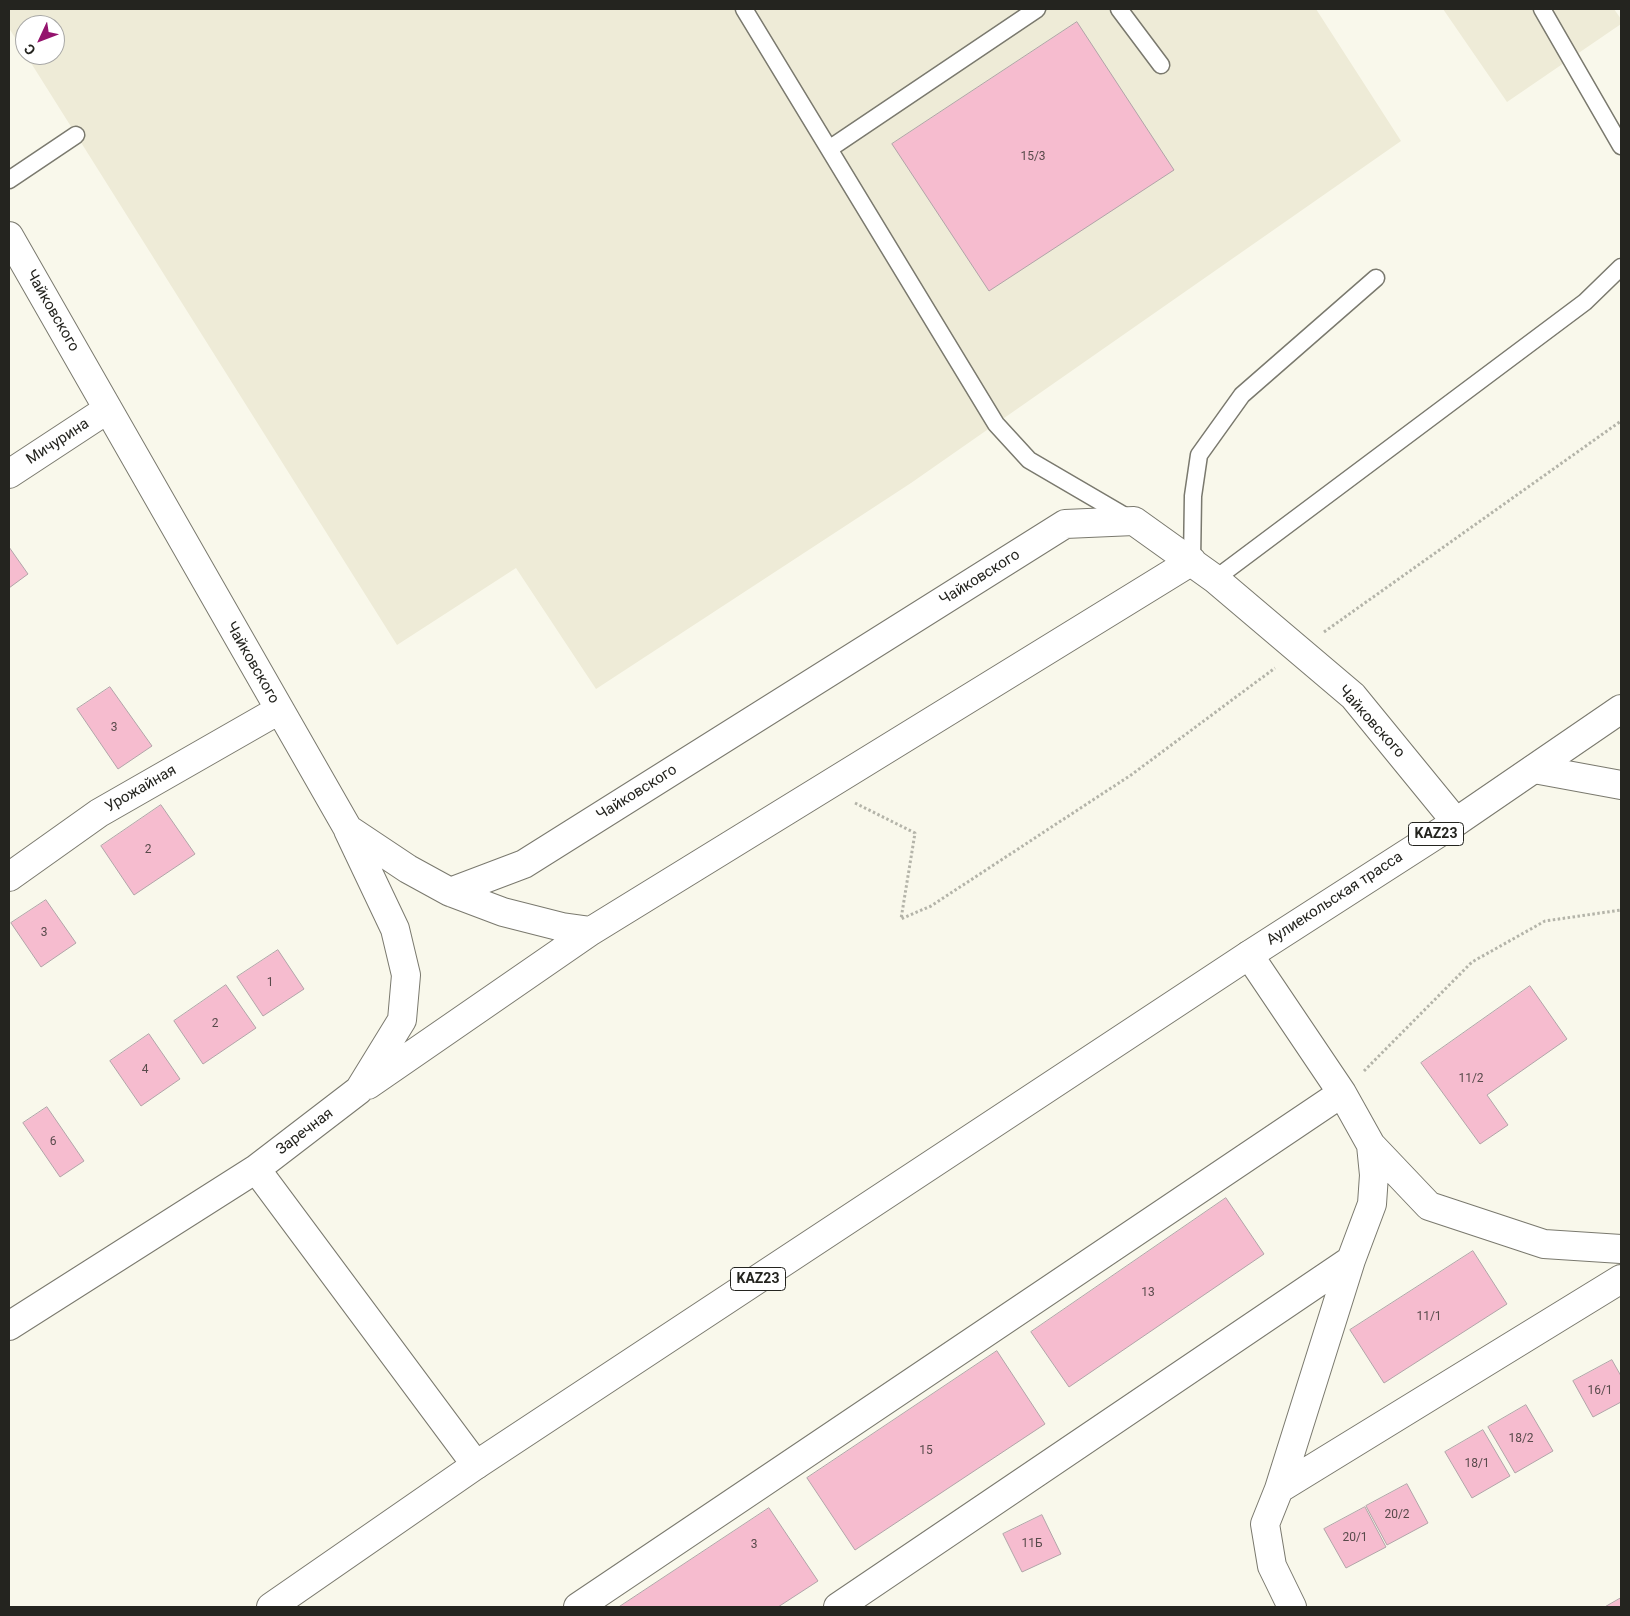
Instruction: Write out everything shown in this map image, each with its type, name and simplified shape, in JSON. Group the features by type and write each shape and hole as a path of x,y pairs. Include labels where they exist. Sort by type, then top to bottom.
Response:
{"main road":[{"name":"Чайковского","path":"9,236 348,829 408,870 450,892 524,864 1065,524 1134,521 1192,561 1353,696 1456,822"},
{"name":"Мичурина","path":"9,474 108,409"},
{"path":"359,1090 591,932 1192,561"},
{"name":"Аулиекольская трасса","path":"1249,955 1456,822 1621,709"},
{"name":"Урожайная","path":"9,877 98,813 279,710"},
{"path":"1534,769 1621,784"},
{"name":"Заречная","path":"9,1326 256,1169 359,1090 402,1020 406,975 395,928 348,829"},
{"path":"450,892 503,912 562,927 591,932"},
{"path":"1249,955 1342,1093 1371,1145 1429,1206 1544,1244 1621,1249"},
{"name":"KAZ23","path":"272,1607 476,1465 1249,955"},
{"path":"578,1607 1342,1093"},
{"path":"1292,1607 1272,1566 1265,1524 1279,1489 1351,1260 1372,1204 1374,1175 1371,1145"},
{"path":"256,1169 476,1465"},
{"path":"838,1607 1351,1260"},
{"path":"1279,1489 1621,1279"}],"lane":[{"path":"744,9 996,424 1029,460 1134,521"},
{"path":"829,149 1037,9"},
{"path":"1119,9 1161,65"},
{"path":"1542,9 1572,58 1621,146"},
{"path":"9,180 76,136"},
{"path":"1215,579 1585,302 1621,267"},
{"path":"1192,561 1193,496 1199,455 1242,395 1376,278"}],"path":[{"path":"825,788 915,833 901,919 931,906 1130,775 1298,650 1621,421"},
{"path":"1342,1093 1472,962 1545,920 1621,910"}],"shaded area":[{"path":"9,9 1316,9 1401,141 911,483 596,689 516,568 397,645 32,65 65,65 65,15 15,15 15,38 9,28"},
{"path":"1443,9 1614,9 1621,19 1621,24 1507,102"}],"building":[{"path":"1077,22 1174,170 989,291 892,144"},
{"path":"9,547 28,574 9,588"},
{"path":"110,687 152,746 118,769 77,709"},
{"path":"161,805 195,854 134,895 101,846"},
{"path":"46,900 76,943 41,967 11,923"},
{"path":"278,950 304,989 263,1016 237,977"},
{"path":"226,985 256,1028 203,1064 174,1021"},
{"path":"1530,986 1567,1039 1487,1095 1508,1125 1480,1144 1421,1063"},
{"path":"149,1034 180,1079 141,1106 110,1061"},
{"path":"47,1107 84,1161 60,1177 23,1123"},
{"path":"1226,1198 1264,1254 1069,1387 1031,1332"},
{"path":"1473,1251 1507,1304 1384,1383 1350,1330"},
{"path":"997,1351 1045,1424 855,1550 807,1478"},
{"path":"1612,1360 1621,1376 1621,1402 1593,1417 1573,1381"},
{"path":"1526,1405 1553,1451 1515,1473 1488,1427"},
{"path":"1483,1430 1510,1476 1472,1498 1445,1452"},
{"path":"1407,1484 1428,1523 1387,1545 1366,1506"},
{"path":"1365,1507 1386,1547 1346,1568 1324,1529"},
{"path":"769,1508 818,1581 778,1607 619,1607"},
{"path":"1042,1515 1061,1554 1022,1572 1003,1534"},
{"path":"1621,1598 1621,1607 1605,1607"}]}
